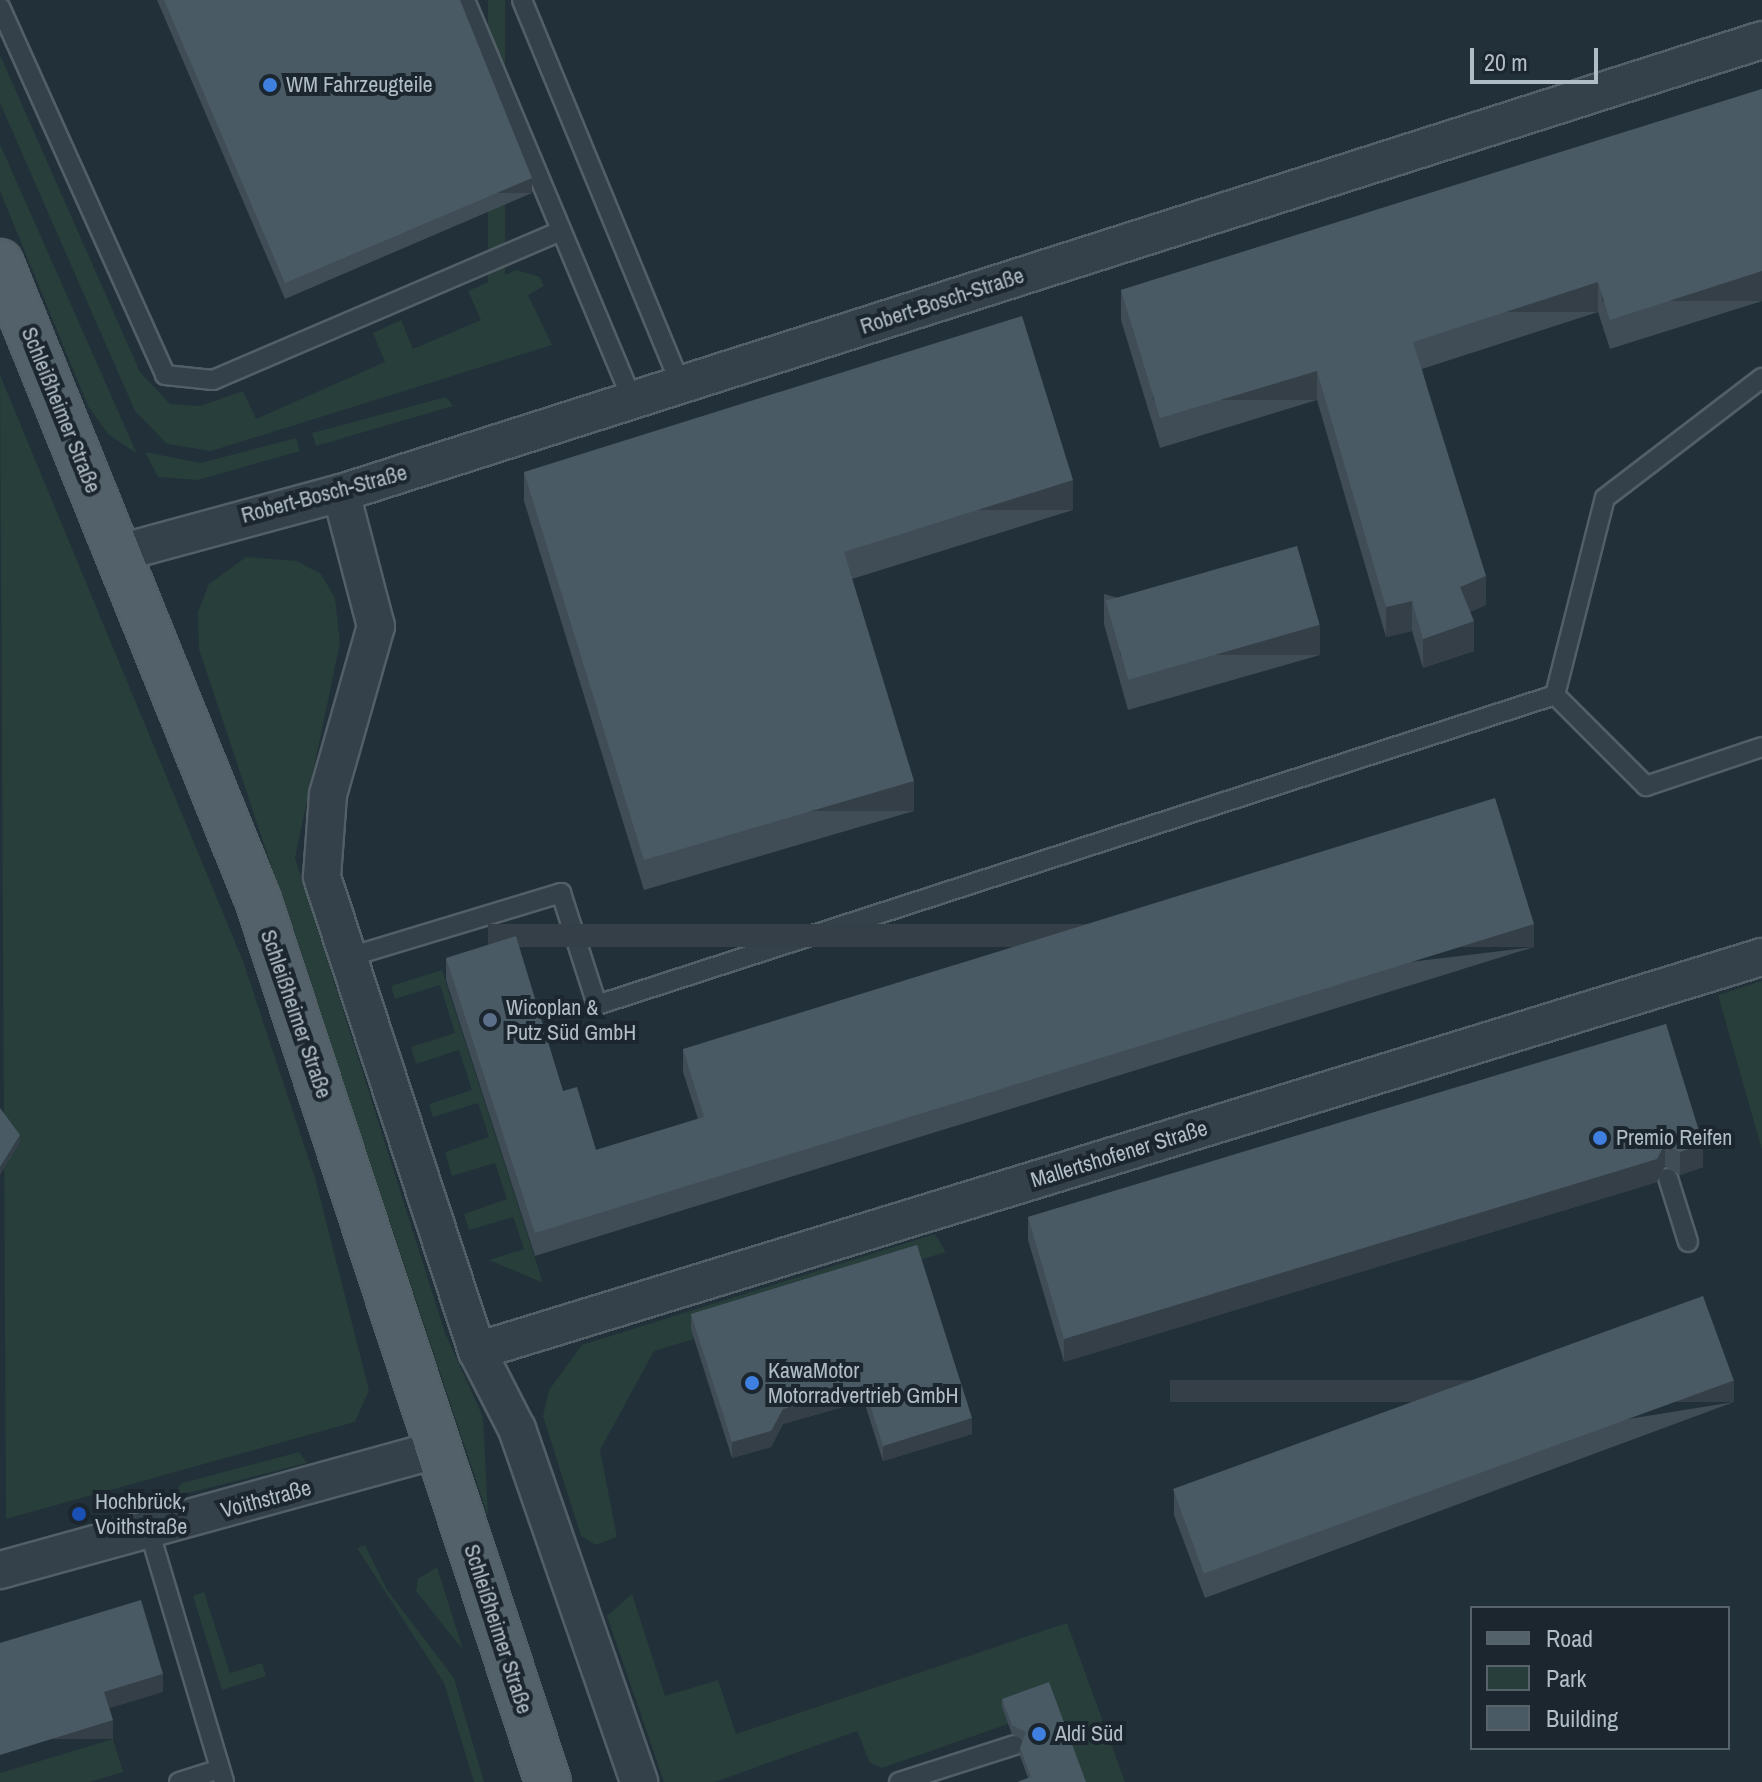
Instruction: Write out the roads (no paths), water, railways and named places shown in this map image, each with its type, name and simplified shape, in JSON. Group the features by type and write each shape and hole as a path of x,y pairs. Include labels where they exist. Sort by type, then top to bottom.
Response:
{"main road":[{"name":"Schleißheimer Straße","path":"0,262 258,900 548,1782"}],"street":[{"name":"Robert-Bosch-Straße","path":"120,553 341,493 1762,40"},
{"path":"341,493 376,626 328,795 322,877 477,1351 517,1429 639,1782"},
{"name":"Mallertshofener Straße","path":"477,1351 1762,957"},
{"name":"Voithstraße","path":"0,1570 439,1449"}],"lane":[{"path":"465,0 632,400"},
{"path":"522,0 681,385"},
{"path":"0,7 165,375 213,380 561,231"},
{"path":"1555,695 1605,498 1762,378"},
{"path":"1555,695 1646,786 1762,747"},
{"path":"346,958 561,893 597,1005 1555,695"},
{"path":"1668,1178 1688,1242"},
{"path":"149,1530 222,1776 179,1782"},
{"path":"899,1782 1015,1745"}],"place":[{"name":"WM Fahrzeugteile","path":"270,85"},
{"name":"Wicoplan & Putz Süd GmbH","path":"490,1020"},
{"name":"Premio Reifen","path":"1600,1138"},
{"name":"KawaMotor Motorradvertrieb GmbH","path":"752,1383"},
{"name":"Hochbrück, Voithstraße","path":"79,1514"},
{"name":"Aldi Süd","path":"1039,1734"}]}
